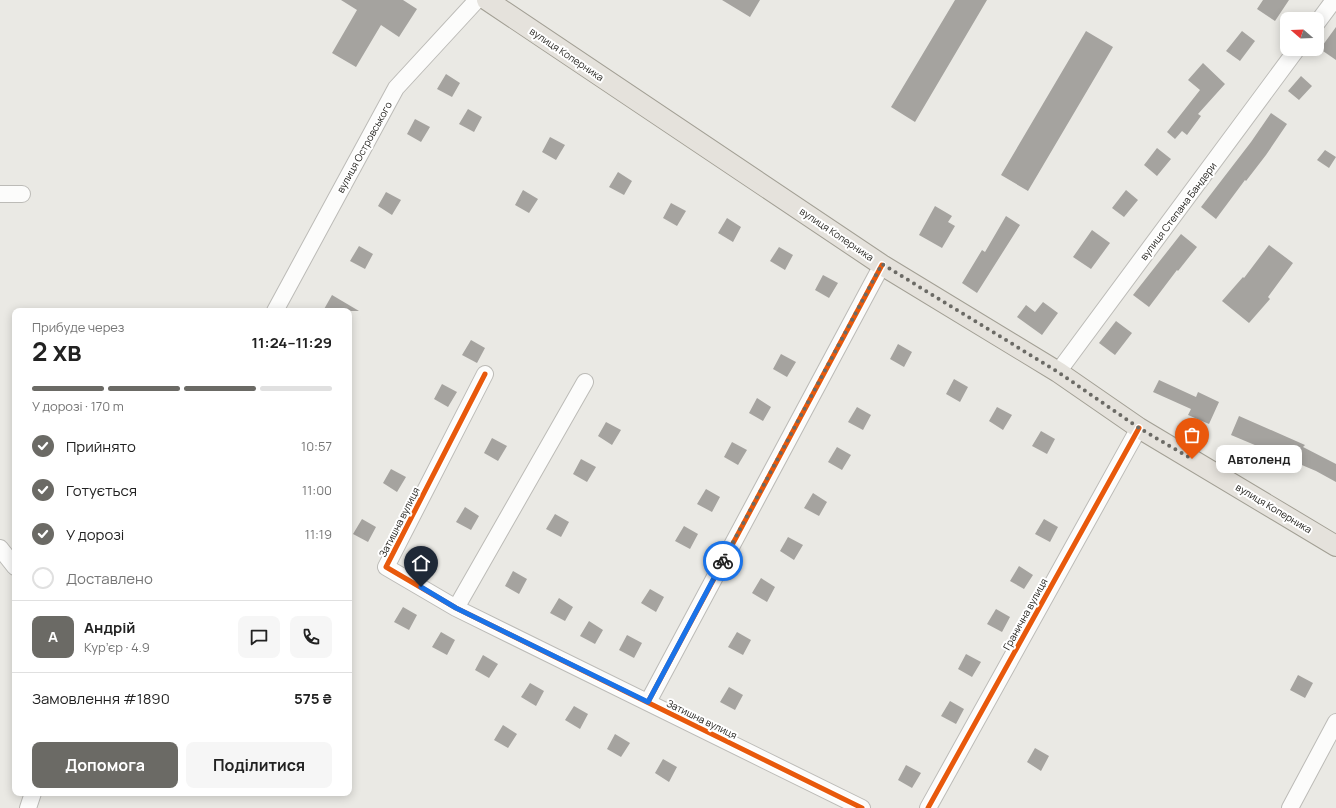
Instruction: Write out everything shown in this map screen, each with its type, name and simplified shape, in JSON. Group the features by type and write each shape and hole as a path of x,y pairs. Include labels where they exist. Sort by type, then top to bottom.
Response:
{"main road":[{"name":"вулиця Коперника","path":"487,0 882,264 1058,372 1139,428 1336,546"}],"street":[{"name":"вулиця Островського","path":"277,308 396,88 477,0"},
{"path":"1324,14 1334,0"},
{"name":"вулиця Степана Бандери","path":"1058,372 1292,56"},
{"path":"0,194 22,194"},
{"path":"648,702 882,264"},
{"name":"Затишна вулиця","path":"485,374 386,567 456,608 862,808"},
{"path":"456,608 585,382"},
{"name":"Гранична вулиця","path":"928,808 1139,428"},
{"path":"0,548 12,563"},
{"path":"1290,808 1336,722"},
{"path":"28,808 32,796"}],"building":[{"path":"341,0 403,0 417,9 399,37 381,25 356,67 332,53 357,10"},
{"path":"722,0 760,0 750,17"},
{"path":"955,0 987,0 915,122 891,107"},
{"path":"1263,0 1289,0 1275,21 1257,9"},
{"path":"1336,27 1336,60 1324,52 1324,44"},
{"path":"1086,31 1113,47 1028,191 1001,175"},
{"path":"1242,31 1255,41 1240,61 1226,51"},
{"path":"1203,63 1225,84 1198,114 1201,116 1187,135 1182,131 1175,139 1167,132 1200,90 1188,80"},
{"path":"446,74 460,83 452,97 437,89"},
{"path":"1301,76 1312,86 1299,100 1288,91"},
{"path":"468,109 482,117 474,132 459,124"},
{"path":"1271,113 1287,124 1266,155 1216,219 1201,207 1251,142"},
{"path":"415,119 430,127 421,142 407,134"},
{"path":"550,137 565,145 556,160 542,152"},
{"path":"1157,148 1171,159 1157,176 1144,165"},
{"path":"1325,150 1336,157 1329,168 1317,160"},
{"path":"618,172 632,181 624,195 609,187"},
{"path":"523,190 538,199 529,213 515,205"},
{"path":"1126,190 1138,200 1124,217 1112,208"},
{"path":"386,192 401,200 392,215 378,206"},
{"path":"671,203 686,211 677,226 663,218"},
{"path":"935,206 952,216 948,222 955,226 942,248 919,235"},
{"path":"1006,216 1020,225 977,293 962,283 982,250 985,252"},
{"path":"727,218 741,227 733,242 718,233"},
{"path":"1092,230 1110,243 1091,269 1073,257"},
{"path":"1181,234 1197,247 1178,271 1177,270 1149,307 1133,295"},
{"path":"1269,245 1293,263 1268,297 1270,299 1249,323 1222,301 1243,277 1244,278"},
{"path":"359,246 373,254 365,269 350,261"},
{"path":"779,247 793,255 785,270 770,261"},
{"path":"823,275 838,283 829,298 815,290"},
{"path":"332,295 359,311 352,311 352,308 325,308"},
{"path":"1043,302 1058,313 1042,335 1017,317 1026,305 1035,312"},
{"path":"1116,321 1132,333 1115,355 1099,343"},
{"path":"471,340 485,348 477,363 462,355"},
{"path":"898,344 912,352 904,367 890,359"},
{"path":"781,354 796,362 787,377 773,369"},
{"path":"954,379 968,387 960,402 946,394"},
{"path":"1159,380 1196,397 1198,392 1219,402 1209,424 1188,415 1191,409 1153,392"},
{"path":"442,384 457,392 448,407 434,399"},
{"path":"757,398 771,407 763,421 749,413"},
{"path":"857,407 871,415 863,430 848,422"},
{"path":"997,407 1012,415 1003,430 989,421"},
{"path":"1239,416 1305,445 1303,447 1336,464 1336,482 1316,471 1231,435"},
{"path":"606,422 621,430 612,445 598,436"},
{"path":"1041,431 1055,439 1047,454 1032,446"},
{"path":"492,438 507,446 498,461 484,453"},
{"path":"732,442 747,450 738,465 724,457"},
{"path":"837,447 851,455 842,470 828,462"},
{"path":"581,459 596,467 587,482 573,474"},
{"path":"391,469 406,477 397,492 383,483"},
{"path":"706,489 720,497 712,512 697,504"},
{"path":"813,493 827,502 819,516 804,508"},
{"path":"465,507 479,516 471,530 456,522"},
{"path":"555,514 569,522 561,537 546,529"},
{"path":"362,519 376,527 368,542 353,534"},
{"path":"1044,519 1058,527 1050,542 1035,534"},
{"path":"684,526 698,534 690,549 675,541"},
{"path":"788,537 803,545 794,560 780,551"},
{"path":"1019,566 1033,575 1024,589 1010,581"},
{"path":"513,571 527,579 519,594 505,586"},
{"path":"761,578 775,587 767,602 752,593"},
{"path":"650,589 664,597 656,612 641,603"},
{"path":"559,598 573,607 565,621 550,613"},
{"path":"403,607 417,615 409,630 394,622"},
{"path":"996,609 1010,617 1002,632 987,624"},
{"path":"589,621 603,630 595,644 580,636"},
{"path":"441,632 455,640 447,655 432,647"},
{"path":"737,632 751,640 743,655 728,647"},
{"path":"627,635 642,643 634,658 619,650"},
{"path":"966,654 981,662 972,677 958,669"},
{"path":"483,655 498,664 489,678 475,670"},
{"path":"1298,675 1313,683 1305,698 1290,690"},
{"path":"530,683 544,691 536,706 521,697"},
{"path":"729,687 743,695 735,710 720,702"},
{"path":"950,701 964,709 956,724 941,716"},
{"path":"574,706 588,714 580,729 565,720"},
{"path":"503,725 517,734 508,748 494,740"},
{"path":"615,734 630,743 621,757 607,749"},
{"path":"1035,748 1049,756 1041,771 1027,762"},
{"path":"663,759 677,767 669,782 655,773"},
{"path":"906,765 921,773 912,788 898,780"}],"cycle path":[{"path":"648,702 882,265"},
{"path":"485,374 386,567 456,608 862,808"},
{"path":"928,808 1139,428"}],"way so far":[{"path":"723,561 882,264 1058,372 1139,428 1192,459"}],"place":[{"name":"Автоленд","path":"1192,459"}],"route":[{"path":"421,587 456,608 648,702 723,561"}]}
